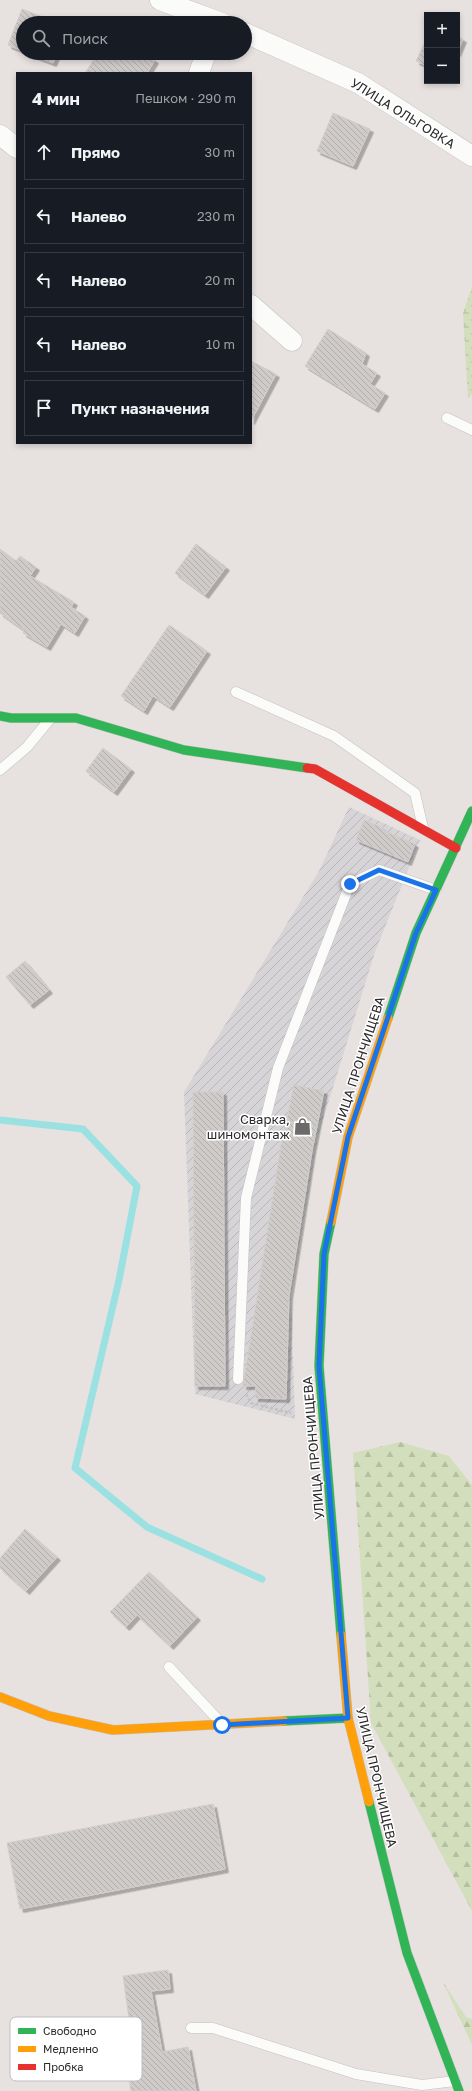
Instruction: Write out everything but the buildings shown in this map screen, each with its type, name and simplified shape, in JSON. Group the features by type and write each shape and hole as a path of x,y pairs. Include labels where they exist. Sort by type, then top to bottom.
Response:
{"street":[{"path":"160,0 203,16"},
{"name":"УЛИЦА ОЛЬГОВКА","path":"252,36 358,83 472,156"},
{"path":"199,72 204,60"},
{"path":"0,135 16,147"},
{"path":"252,306 292,341"},
{"path":"0,716 11,718 76,718 184,750 315,769 456,848"},
{"name":"УЛИЦА ПРОНЧИЩЕВА","path":"459,2091 407,1953 348,1718 319,1366 324,1254 348,1137 416,933 472,811"},
{"path":"0,1698 48,1716 113,1730 348,1718"}],"lane":[{"path":"447,418 472,430"},
{"path":"236,692 334,736 415,793 424,830"},
{"path":"0,770 27,747 51,718"},
{"path":"238,1379 246,1198 278,1068 350,884 379,870 436,890"},
{"path":"169,1667 222,1725"},
{"path":"191,2028 213,2028 356,2074 422,2084 455,2081"}],"path":[{"path":"238,1379 251,1403 290,1413"}],"shaded area":[{"path":"349,807 420,840 375,952 318,1136 291,1296 295,1419 195,1394 184,1092 319,871"}],"green space":[{"path":"472,287 472,394 468,398 463,313"},
{"path":"400,1442 449,1456 472,1485 472,1911 371,1723 353,1453"},
{"path":"443,1982 466,2017 472,2019 472,2045"}],"waterway":[{"path":"0,1120 83,1129 137,1186 119,1280 75,1468 147,1527 262,1579"}],"traffic: fast":[{"path":"0,716 11,718 76,718 184,750 307,768"},
{"path":"388,1018 416,933 472,811"},
{"path":"331,1222 324,1254 319,1366 341,1635"},
{"path":"284,1721 348,1718"},
{"path":"369,1802 407,1953 459,2091"}],"traffic: slow":[{"path":"331,1222 348,1137 388,1018"},
{"path":"341,1635 348,1718 369,1802"},
{"path":"0,1697 49,1716 113,1730 284,1721"}],"traffic: jam":[{"path":"307,768 315,769 456,848"}],"place":[{"name":"Сварка, шиномонтаж","path":"303,1126"}],"route":[{"path":"222,1725 348,1718 319,1366 324,1254 348,1137 416,933 436,890 379,870 350,884"}]}
